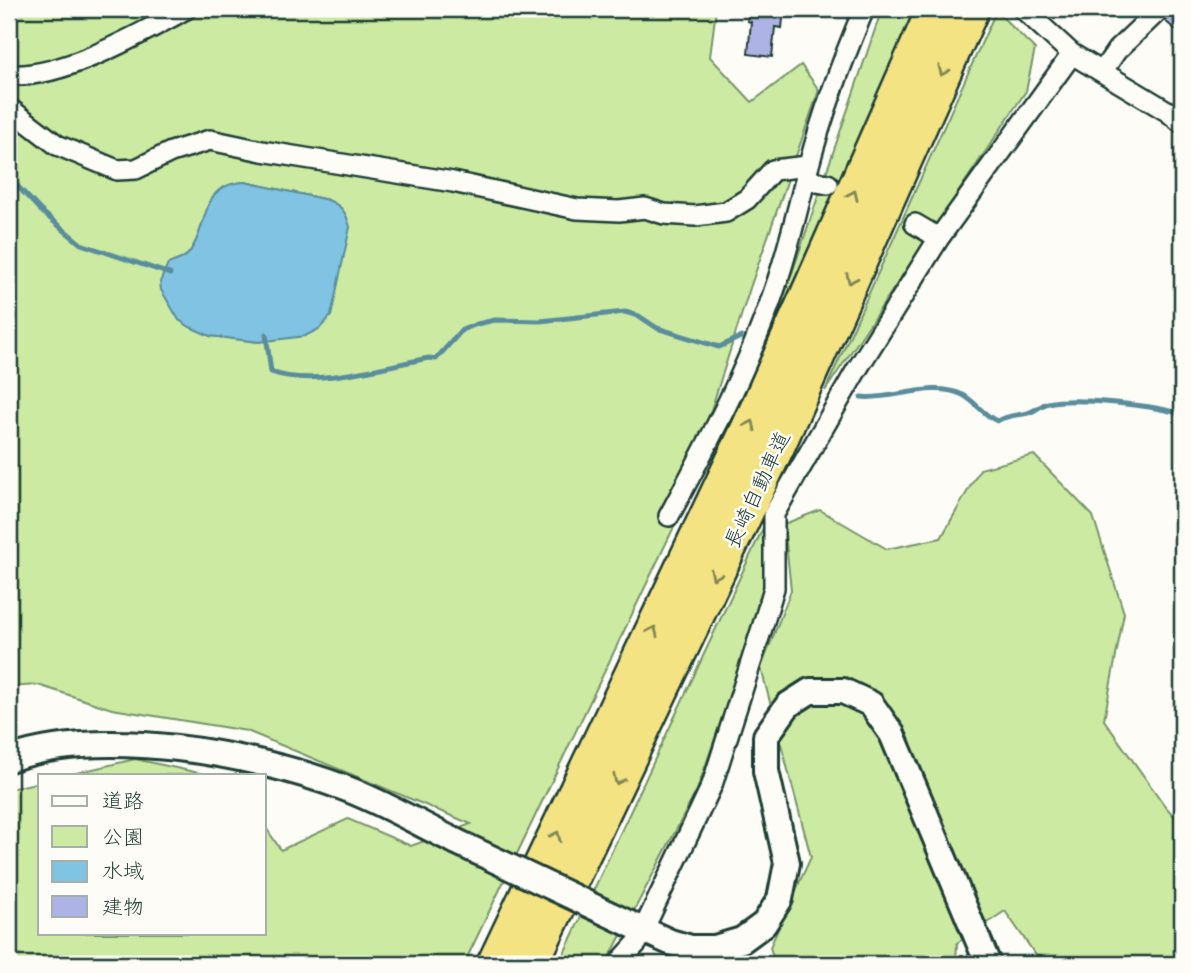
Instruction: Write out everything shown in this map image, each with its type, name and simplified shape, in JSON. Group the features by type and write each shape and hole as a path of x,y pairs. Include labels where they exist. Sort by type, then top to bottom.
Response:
{"highway":[{"name":"長崎自動車道","path":"495,964 750,427 935,9"},
{"name":"長崎自動車道","path":"530,964 773,453 971,9"}],"street":[{"path":"9,75 28,75 69,64 122,43 186,9"},
{"path":"669,516 759,332 776,287 807,173 848,47 864,9"},
{"path":"1023,9 1072,54 1167,111 1182,123"},
{"path":"1102,72 1117,50 1160,9"},
{"path":"618,964 637,943 636,926 712,785 774,588 774,514 856,371 939,238 1072,54"},
{"path":"9,108 57,145 117,170 136,169 171,152 210,140 272,153 453,182 577,209 619,211 645,208 664,214 695,216 726,212 747,199 773,170 807,173 828,184"},
{"path":"915,223 939,238"},
{"path":"9,759 30,752 90,744 169,747 256,760 344,787 670,942 688,956 742,940 764,924 780,899 787,863 766,771 766,736 788,705 810,691 843,691 871,704 892,734 988,964"}],"green space":[{"path":"9,9 716,9 710,57 752,102 801,65 819,90 750,288 673,529 464,964 9,964 9,789 38,782 38,934 266,934 266,828 281,850 348,819 411,846 471,824 247,731 112,709 38,685 9,687","holes":["245,182 328,200 266,340 259,342 210,336 179,320 165,270 168,264 189,253 214,198 231,184"]},
{"path":"882,9 919,9 776,320"},
{"path":"996,11 1035,49 1026,91 825,391"},
{"path":"1034,455 1093,516 1124,613 1104,720 1165,806 1182,825 1182,964 1042,964 1005,911 957,943 956,964 775,964 770,947 811,857 761,668 791,590 784,524 820,510 887,549 941,538 980,469"},
{"path":"763,528 763,600 697,790 606,964 559,964"},
{"path":"135,759 203,774 72,774"}],"water":[{"path":"245,182 328,200 340,207 347,217 350,227 331,316 319,329 305,336 259,342 210,336 179,320 161,290 160,282 168,264 184,258 191,250 213,197 230,184"}],"building":[{"path":"749,9 784,9 782,28 775,27 772,57 748,54 751,22 747,21"},
{"path":"1172,9 1182,13 1182,35 1165,21"}],"waterway":[{"path":"9,177 41,211 81,244 170,274"},
{"path":"266,334 271,372 308,378 436,359 462,330 495,320 540,321 625,312 639,316 657,328 719,347 741,337"},
{"path":"861,397 925,390 951,391 968,398 997,421 1060,401 1136,405 1182,415"}]}
